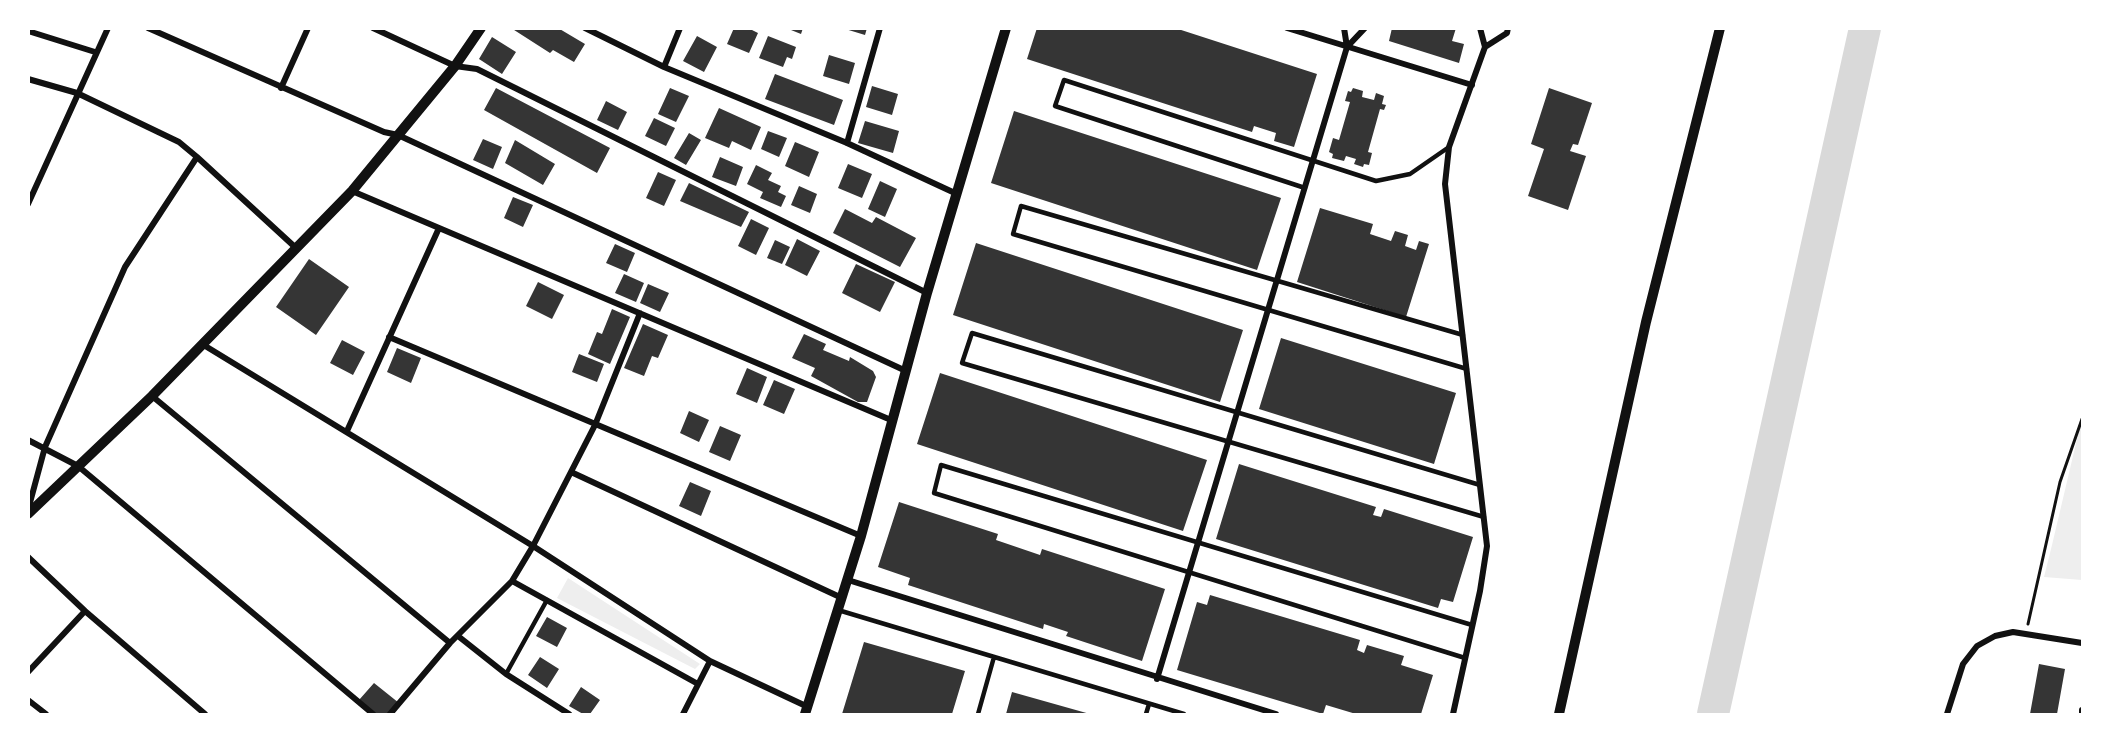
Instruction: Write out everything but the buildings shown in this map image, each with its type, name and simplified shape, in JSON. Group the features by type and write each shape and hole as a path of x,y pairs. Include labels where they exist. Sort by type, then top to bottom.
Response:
{"street":[{"path":"28,204 31,193 108,28"},
{"path":"148,28 281,88 384,132 398,135 906,371"},
{"path":"281,88 308,28"},
{"path":"373,28 455,66 477,69 927,293"},
{"path":"28,512 152,396 352,191 455,66 481,28"},
{"path":"585,28 664,67 847,144 958,194"},
{"path":"664,67 680,28"},
{"path":"847,144 880,28"},
{"path":"202,344 533,546 710,661 806,711 861,536 927,293 1006,28"},
{"path":"1287,28 1472,85"},
{"path":"1157,679 1347,47 1344,28"},
{"path":"1347,47 1365,28"},
{"path":"1453,714 1487,546 1445,184 1449,147 1485,47 1480,28"},
{"path":"1485,47 1507,33 1508,28"},
{"path":"1558,714 1646,322 1720,28"},
{"path":"28,31 96,52"},
{"path":"28,79 77,93 179,142 296,248"},
{"path":"28,512 45,447 124,267 197,157"},
{"path":"352,191 891,420"},
{"path":"346,431 439,228"},
{"path":"390,714 450,643 512,581 533,546 595,425 640,314"},
{"path":"389,338 861,536"},
{"path":"152,396 450,643"},
{"path":"28,440 78,466 374,714"},
{"path":"571,472 842,598"},
{"path":"28,558 85,611 205,714"},
{"path":"848,580 1157,679 1276,714"},
{"path":"512,581 698,684"},
{"path":"28,672 85,611"},
{"path":"1947,714 1963,664 1977,646 1995,636 2013,632 2082,643"},
{"path":"458,636 506,674 569,714"},
{"path":"683,714 710,661"},
{"path":"28,700 46,714"}],"lane":[{"path":"1305,188 1055,106 1064,80 1376,181 1385,181 1410,174 1449,147"},
{"path":"1463,335 1021,206 1013,234 1467,369"},
{"path":"1480,485 972,333 962,363 1484,518"},
{"path":"1465,658 934,493 941,465 1472,625"},
{"path":"506,674 547,600"},
{"path":"838,610 1184,714"},
{"path":"978,714 994,657"},
{"path":"1146,714 1149,704"}],"path":[{"path":"2026,634 2060,482 2082,419"}],"shaded area":[{"path":"2082,418 2082,580 2044,577 2052,545"},
{"path":"568,578 700,664 695,669 557,598"}],"waterway":[{"path":"1713,714 1865,28"}]}
